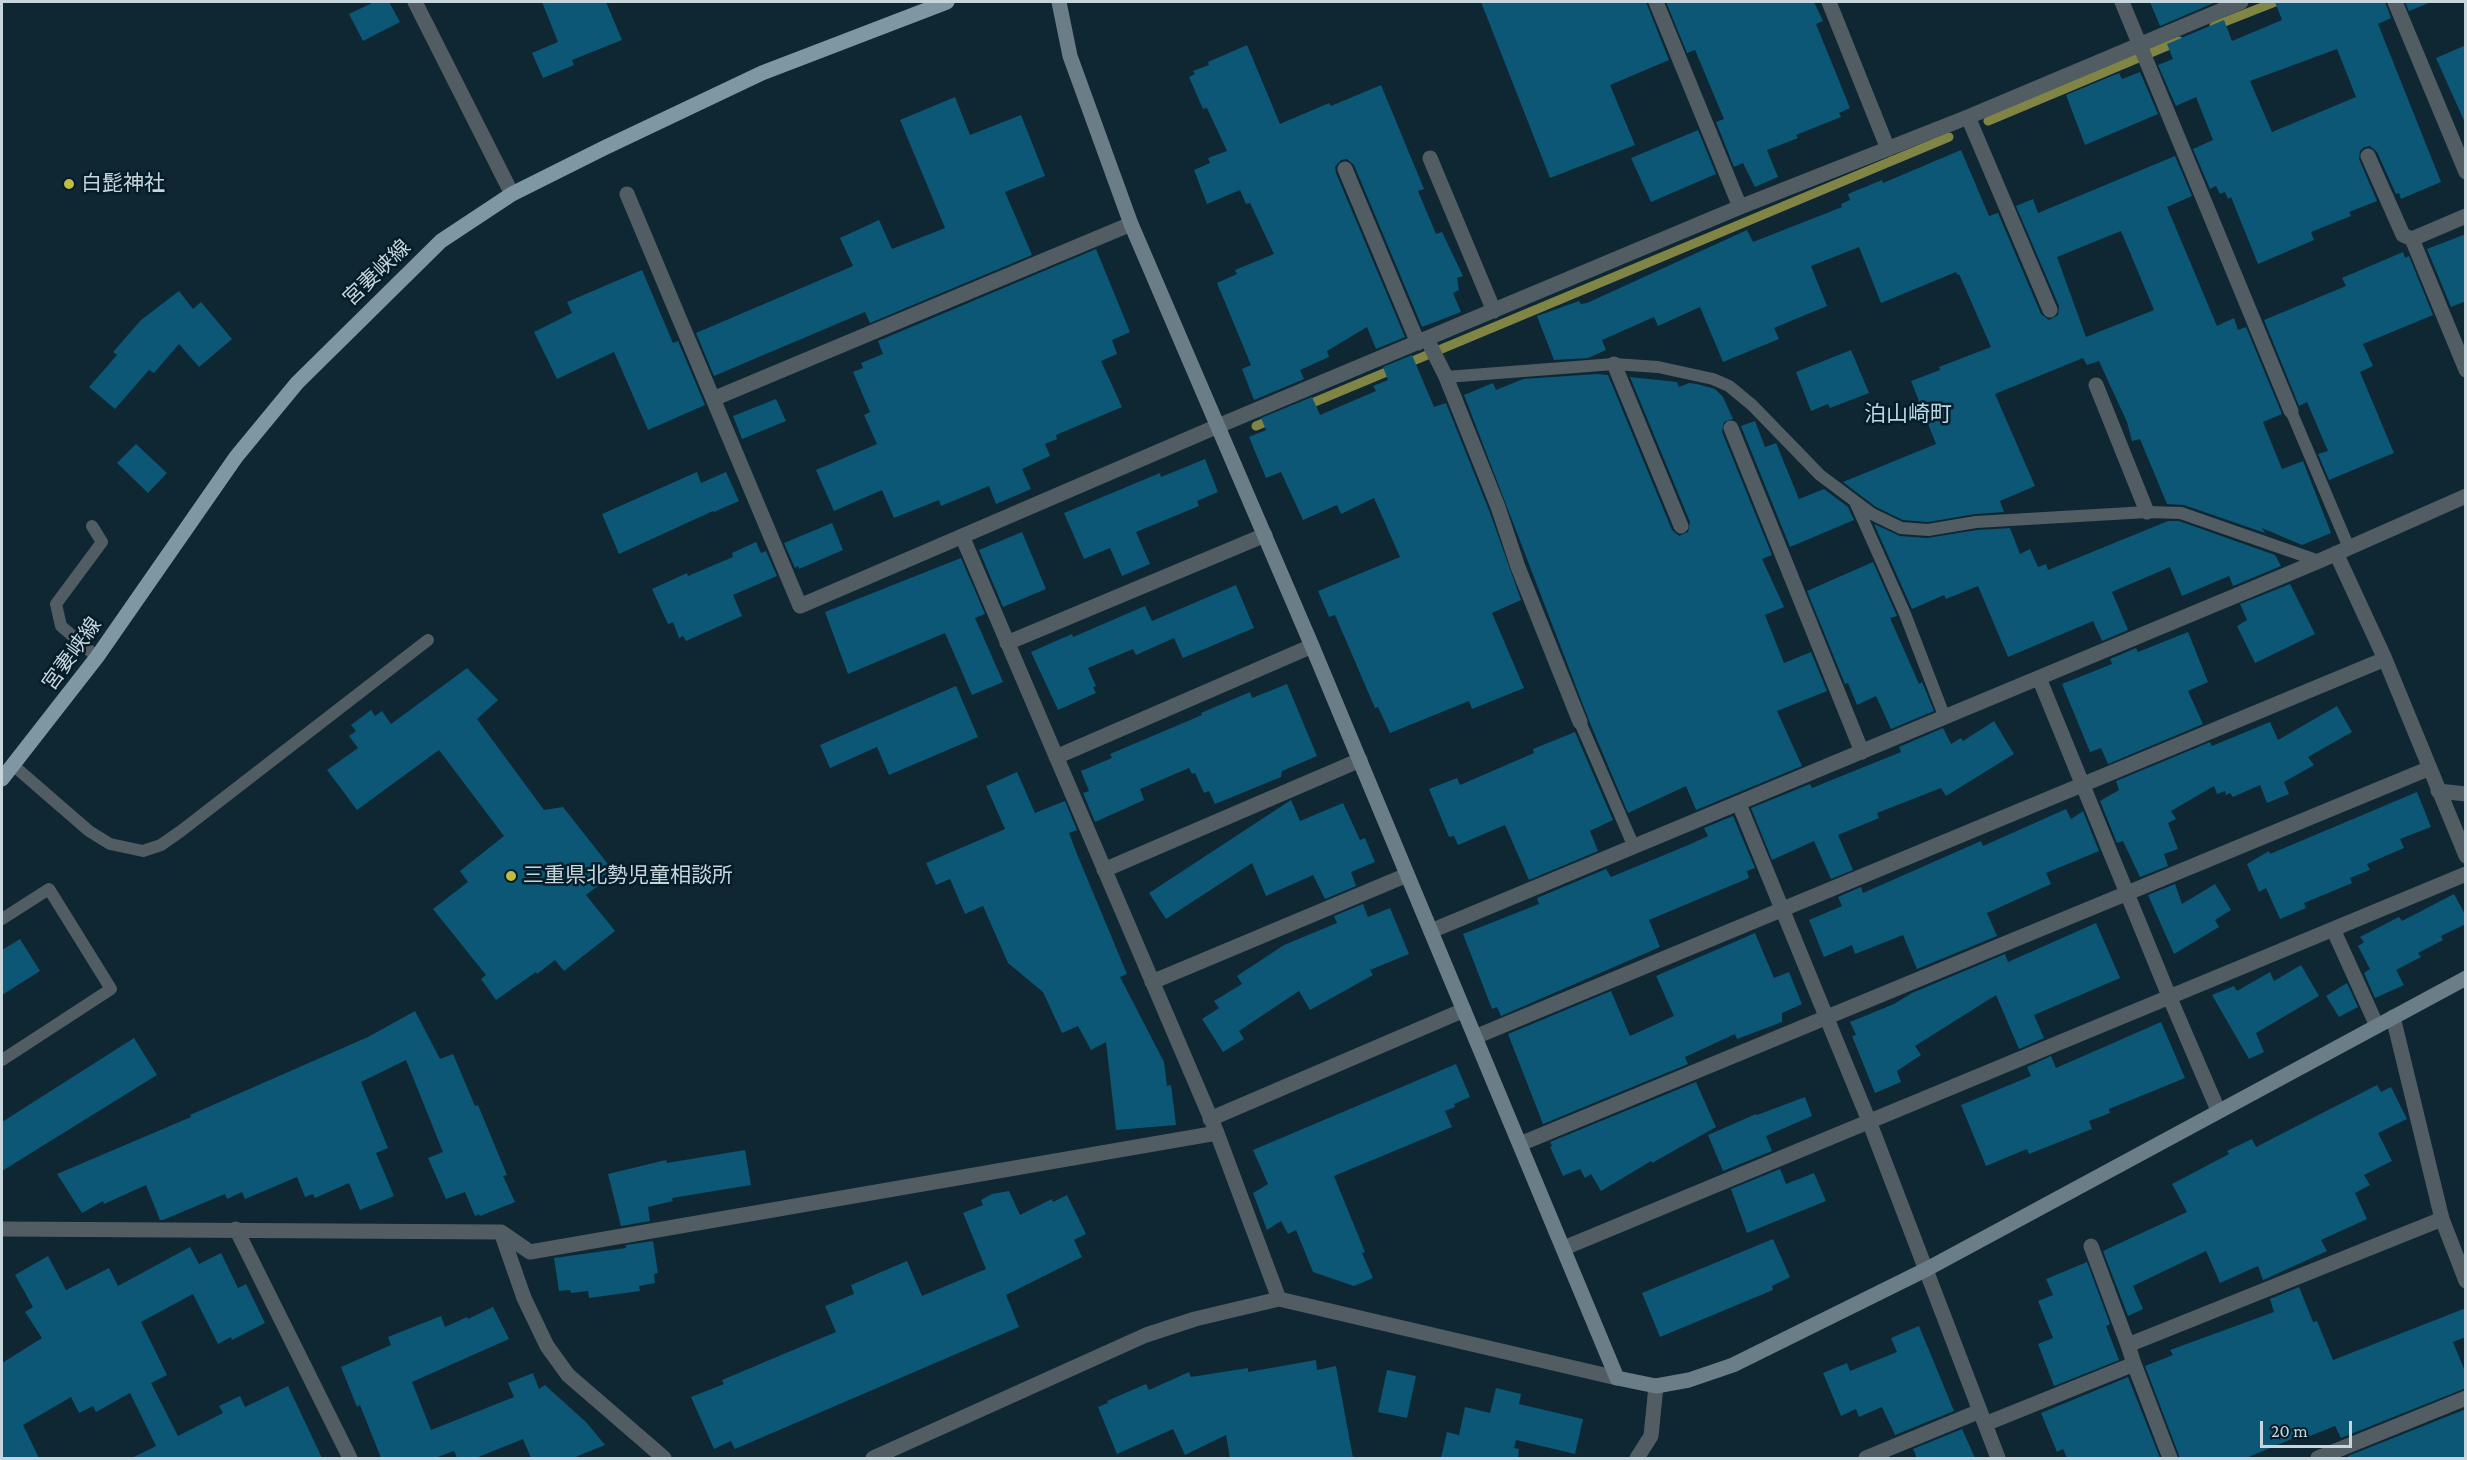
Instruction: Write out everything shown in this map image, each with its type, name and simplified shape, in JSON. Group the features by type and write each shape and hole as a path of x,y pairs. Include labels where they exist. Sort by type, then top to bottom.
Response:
{"main road":[{"name":"宮妻峡線","path":"2,779 97,657 236,458 297,383 441,241 512,194 762,73 947,2"}],"street":[{"path":"415,2 512,194"},
{"path":"1059,2 1070,56 1131,224 1360,759 1617,1377"},
{"path":"1656,2 1740,207"},
{"path":"1828,2 1888,149"},
{"path":"2122,2 2291,411"},
{"path":"627,194 800,606 1218,426 1428,345 1494,311 1740,207 1968,117 2241,2"},
{"path":"2395,2 2466,172"},
{"path":"1968,117 2050,310"},
{"path":"2368,156 2403,235 2412,239 2466,370"},
{"path":"1430,158 1494,311"},
{"path":"1346,169 1428,345 1446,377 1580,722"},
{"path":"2412,239 2466,216"},
{"path":"713,399 1131,224"},
{"path":"1614,364 1681,526"},
{"path":"2096,385 2146,512"},
{"path":"1731,428 1862,752"},
{"path":"1431,931 2319,561 2466,496"},
{"path":"1007,643 1265,535"},
{"path":"962,536 1217,1133 1279,1299"},
{"path":"2343,550 2466,856"},
{"path":"1056,758 1312,646"},
{"path":"1475,1037 2385,659"},
{"path":"2039,678 2218,1110"},
{"path":"1104,870 1360,759"},
{"path":"1520,1144 2430,768"},
{"path":"2438,791 2466,794"},
{"path":"1739,804 1869,1121 1998,1458"},
{"path":"1564,1248 2466,874"},
{"path":"1152,982 1407,875"},
{"path":"2332,929 2377,1026"},
{"path":"873,1458 1146,1335 1195,1319 1279,1299 1656,1386 1689,1380 1733,1365 1927,1269 2466,978"},
{"path":"1210,1119 1464,1010"},
{"path":"2393,1017 2442,1218 2466,1281"},
{"path":"2,1229 501,1232 530,1252 1217,1133"},
{"path":"2128,1345 2442,1218"},
{"path":"236,1229 350,1458"},
{"path":"501,1232 524,1298 547,1346 568,1375 664,1458"},
{"path":"2091,1246 2170,1458"},
{"path":"1866,1458 2134,1364"},
{"path":"1637,1458 1651,1436 1656,1386"},
{"path":"2318,1458 2466,1398"}],"lane":[{"path":"1446,377 1614,364 1658,367 1704,377 1730,386 1752,405 1820,475 1872,514 1901,528 1928,530 1976,522 2146,512 2181,513 2319,561"},
{"path":"2291,411 2343,550"},
{"path":"1855,500 1905,614 1945,718"},
{"path":"92,526 102,543 56,604 61,626 97,657"},
{"path":"14,766 89,831 110,844 143,851 161,845 181,831 428,640"},
{"path":"1580,722 1634,847"},
{"path":"2,920 49,889 111,989 2,1060"}],"building":[{"path":"374,2 389,2 400,22 363,41 349,14"},
{"path":"542,2 606,2 622,40 572,60 574,65 543,78 532,53 558,42"},
{"path":"1481,2 1646,2 1669,60 1610,85 1635,145 1550,178"},
{"path":"1666,2 1814,2 1823,21 1816,24 1850,108 1839,113 1841,117 1796,135 1798,138 1767,150 1778,177 1755,187 1743,163 1734,167 1716,122 1724,119 1695,50 1687,53"},
{"path":"2150,2 2216,2 2160,26"},
{"path":"2275,2 2385,2 2391,18 2378,24 2441,182 2401,199 2399,193 2396,194 2377,152 2370,146 2364,147 2360,151 2359,159 2377,201 2349,212 2351,216 2311,232 2314,240 2258,264 2231,197 2228,199 2225,192 2220,194 2216,186 2210,189 2193,149 2213,140 2196,97 2176,106 2158,65 2173,59 2167,44 2224,20 2232,41 2282,20","holes":["2337,49 2356,97 2272,132 2250,81"]},
{"path":"2405,2 2431,2 2409,11"},
{"path":"1247,45 1280,124 1329,103 1331,106 1381,85 1424,189 1418,191 1436,234 1442,232 1463,276 1457,278 1459,290 1453,293 1461,312 1422,327 1354,165 1347,159 1341,160 1335,167 1336,173 1405,337 1376,349 1367,327 1327,351 1329,357 1300,370 1304,379 1254,400 1242,369 1251,365 1217,283 1237,274 1235,270 1274,254 1250,203 1246,204 1240,190 1207,204 1194,170 1210,163 1208,158 1227,151 1207,108 1203,109 1189,77 1195,74 1193,71 1209,65 1208,62"},
{"path":"2466,45 2466,125 2436,58"},
{"path":"2140,72 2158,114 2085,145 2066,95 2119,73 2122,79"},
{"path":"955,97 970,135 1021,115 1045,176 1005,192 1032,255 870,323 865,312 714,376 696,333 853,266 840,238 879,220 892,249 945,228 900,120"},
{"path":"1698,130 1716,174 1651,202 1631,158"},
{"path":"1961,150 1989,216 1998,213 2041,314 2049,320 2058,315 2059,306 2016,206 2033,199 2038,213 2175,156 2192,196 2167,207 2217,326 2234,318 2238,330 2246,327 2282,414 2263,422 2282,469 2303,461 2331,533 2302,545 2262,528 2265,533 2184,505 2167,504 2140,439 2132,441 2127,422 2099,361 2087,365 2083,358 1995,394 2035,486 2000,501 2004,512 1975,514 1928,522 1903,520 1876,507 1843,482 1936,444 1911,381 1940,370 1939,367 1991,347 1959,274 1957,275 1956,272 1881,303 1859,247 1811,266 1827,306 1774,328 1779,339 1723,362 1700,307 1658,326 1654,317 1602,340 1606,350 1588,358 1554,360 1537,316 1579,301 1581,304 1587,303 1747,230 1753,242 1842,207 1841,204 1850,200 1848,194 1882,180 1883,183","holes":["2121,231 2154,310 2086,337 2057,257"]},
{"path":"2466,234 2466,301 2451,307 2427,249"},
{"path":"1096,249 1130,332 1112,340 1117,354 1101,361 1122,407 1056,435 1057,439 1045,444 1050,456 1022,469 1031,489 996,504 989,486 941,506 939,500 894,518 882,490 834,511 816,470 877,444 864,415 870,412 853,372 863,368 861,363 883,354 878,341"},
{"path":"2403,252 2405,258 2409,256 2433,315 2363,344 2373,366 2360,372 2394,453 2329,480 2318,454 2328,451 2307,402 2299,406 2264,320 2346,286 2342,278"},
{"path":"642,270 673,343 678,341 705,405 648,430 614,352 557,379 534,332 572,313 567,302"},
{"path":"179,291 193,309 201,302 232,339 199,367 179,344 154,373 149,370 115,409 89,387 117,355 113,352 141,320"},
{"path":"1851,350 1869,393 1830,408 1828,404 1811,411 1796,372"},
{"path":"1412,355 1434,407 1446,403 1489,510 1521,600 1492,613 1524,688 1472,709 1469,701 1390,733 1378,707 1375,708 1335,615 1329,617 1318,591 1400,557 1374,498 1341,514 1337,505 1303,520 1281,472 1266,478 1249,437 1266,430 1261,418 1312,397 1320,415 1376,391 1373,386 1388,380 1383,367"},
{"path":"1608,375 1672,530 1679,536 1688,532 1690,522 1630,377 1677,382 1679,387 1689,383 1697,384 1715,389 1723,397 1733,419 1724,422 1722,432 1772,555 1762,559 1784,607 1765,615 1784,663 1811,652 1827,691 1777,711 1802,766 1696,810 1686,786 1628,813 1590,723 1464,395 1493,383 1496,390 1523,379"},
{"path":"776,399 786,421 742,439 733,416"},
{"path":"1755,421 1765,447 1776,443 1799,499 1824,489 1848,507 1854,520 1790,547 1741,426"},
{"path":"136,444 167,473 148,493 117,463"},
{"path":"1205,459 1218,492 1197,501 1199,506 1136,532 1150,564 1122,576 1110,548 1084,559 1064,513 1160,473 1161,477"},
{"path":"697,472 701,483 726,472 739,501 619,554 602,514"},
{"path":"2168,521 2179,521 2275,555 2281,566 2233,586 2229,576 2182,596 2170,567 2112,592 2128,630 2102,641 2093,621 2008,657 1978,586 1946,599 1944,595 1912,609 1874,524 1900,536 1927,538 1977,530 2010,528 2020,554 2030,549 2038,567 2046,564 2048,570"},
{"path":"832,523 843,550 799,569 798,566 795,568 784,543"},
{"path":"1022,532 1046,589 1003,607 979,550"},
{"path":"756,542 761,553 766,551 777,576 733,595 742,616 686,641 683,636 679,638 673,622 668,624 652,589 687,573 688,576 733,557 732,553"},
{"path":"961,558 985,614 975,618 1003,682 972,695 945,633 848,674 825,612"},
{"path":"1873,562 1897,616 1890,618 1919,684 1922,682 1934,711 1891,729 1876,696 1857,705 1848,683 1845,684 1807,591"},
{"path":"2290,584 2315,634 2255,663 2237,626 2247,620 2240,604"},
{"path":"1236,585 1254,628 1183,658 1174,638 1136,655 1133,649 1088,668 1096,686 1093,687 1096,693 1058,710 1031,652 1072,634 1073,637 1145,606 1152,621"},
{"path":"2188,632 2208,682 2188,691 2203,724 2108,764 2101,748 2090,752 2062,684 2112,664 2110,659 2136,648 2138,652"},
{"path":"467,668 498,700 477,719 544,810 563,807 615,873 586,895 615,931 564,971 555,960 496,1000 481,979 486,975 433,909 468,882 460,871 504,836 439,750 357,810 327,770 358,748 349,736 356,731 351,725 371,710 375,716 382,711 391,724"},
{"path":"1287,684 1317,756 1282,771 1281,777 1215,804 1209,791 1204,793 1195,773 1192,774 1189,768 1140,789 1144,800 1095,822 1083,793 1089,791 1081,771 1112,758 1110,754 1250,692 1252,698"},
{"path":"956,686 978,737 889,775 877,747 830,768 820,745"},
{"path":"2337,706 2352,732 2308,757 2314,765 2284,782 2289,794 2267,803 2260,785 2233,797 2230,793 2226,795 2225,791 2217,794 2214,786 2171,811 2176,819 2168,823 2178,849 2164,854 2168,866 2140,877 2123,841 2117,843 2100,801 2119,790 2116,781 2210,742 2212,746 2270,722 2278,740"},
{"path":"1994,721 2014,754 1946,796 1941,788 1877,813 1879,818 1838,835 1853,870 1831,879 1814,841 1772,860 1751,808 1810,784 1812,788 1901,752 1899,747 1943,728 1951,744 1961,738 1963,741"},
{"path":"1575,732 1613,820 1590,831 1598,851 1529,880 1505,825 1458,845 1454,836 1449,837 1429,789 1457,778 1460,785 1534,753 1533,749"},
{"path":"1017,772 1035,813 1065,801 1077,830 1069,833 1127,974 1120,977 1164,1062 1167,1086 1171,1085 1176,1125 1116,1130 1106,1042 1091,1050 1078,1026 1062,1033 1043,992 1008,963 983,906 965,914 950,879 936,885 926,863 1005,829 986,786"},
{"path":"2417,792 2431,827 2400,839 2404,848 2367,864 2370,870 2350,878 2352,883 2304,903 2306,908 2280,919 2266,888 2259,892 2247,864 2269,851 2270,854"},
{"path":"1291,800 1300,821 1343,803 1360,840 1365,838 1375,862 1351,872 1356,886 1325,899 1313,875 1266,896 1252,863 1166,919 1149,893"},
{"path":"2066,809 2071,819 2083,811 2099,851 2046,873 2051,884 1987,913 1997,936 1917,969 1903,935 1855,954 1852,945 1824,957 1809,920 1842,906 1838,897 1861,887 1863,893 1981,841 1983,846"},
{"path":"1733,816 1755,868 1747,871 1749,878 1649,920 1660,947 1501,1016 1497,1007 1492,1009 1463,934 1539,904 1537,898 1606,869 1611,877 1686,846 1708,836 1704,828"},
{"path":"2175,884 2182,904 2215,884 2231,910 2215,920 2219,927 2174,954 2148,895"},
{"path":"2454,894 2466,916 2466,924 2441,936 2443,940 2418,953 2421,957 2396,970 2404,985 2375,998 2364,973 2370,969 2358,946 2364,942 2360,937 2399,917 2402,921"},
{"path":"1363,904 1368,917 1390,908 1409,954 1370,970 1373,975 1310,1010 1299,991 1239,1031 1244,1039 1223,1052 1202,1019 1219,1008 1214,1001 1242,984 1237,976 1284,945 1337,923 1334,916"},
{"path":"2096,923 2120,978 2034,1015 2044,1038 2019,1049 1996,995 1915,1046 1921,1055 1897,1071 1901,1082 1875,1093 1852,1036 1856,1035 1850,1022 2005,954 2008,962"},
{"path":"1755,933 1774,978 1789,972 1802,1004 1782,1013 1782,1022 1737,1039 1735,1034 1685,1057 1688,1064 1543,1124 1508,1034 1611,991 1630,1036 1674,1016 1656,976"},
{"path":"20,939 40,971 2,995 2,950"},
{"path":"2301,965 2319,996 2256,1033 2264,1052 2249,1059 2212,995 2234,986 2237,991 2270,972 2274,981"},
{"path":"2347,983 2358,1007 2339,1017 2326,996"},
{"path":"415,1011 440,1059 453,1054 475,1106 478,1105 507,1175 503,1176 515,1202 475,1216 465,1192 446,1199 428,1158 443,1152 406,1060 361,1082 388,1148 376,1153 394,1196 360,1210 349,1183 315,1198 313,1194 305,1197 297,1177 245,1199 242,1192 227,1199 225,1194 163,1220 160,1220 146,1185 104,1204 103,1201 82,1213 57,1174 191,1117 190,1115 368,1037"},
{"path":"2161,1022 2185,1078 2109,1109 2110,1113 2089,1121 2092,1129 2029,1154 2027,1149 1986,1166 1961,1105 2031,1076 2027,1067 2051,1056 2056,1068"},
{"path":"134,1038 157,1075 2,1171 2,1122"},
{"path":"1456,1064 1470,1097 1445,1111 1452,1127 1334,1176 1365,1252 1362,1253 1373,1278 1354,1286 1313,1272 1296,1230 1288,1234 1281,1221 1267,1230 1253,1193 1268,1184 1253,1150"},
{"path":"1696,1082 1716,1127 1652,1163 1651,1161 1601,1191 1591,1174 1585,1178 1580,1169 1563,1176 1550,1142"},
{"path":"2377,1085 2381,1092 2391,1087 2407,1119 2378,1133 2392,1161 2364,1175 2370,1185 2355,1193 2367,1219 2321,1240 2327,1251 2263,1280 2258,1266 2220,1283 2206,1251 2133,1286 2143,1309 2128,1316 2103,1251 2187,1212 2172,1184 2229,1154 2227,1151 2252,1139 2256,1147"},
{"path":"1805,1097 1812,1116 1766,1136 1772,1151 1723,1171 1708,1135 1756,1114"},
{"path":"745,1150 751,1185 672,1198 673,1201 648,1207 650,1221 621,1226 608,1174 666,1160 667,1163"},
{"path":"1780,1169 1786,1184 1814,1173 1826,1201 1747,1233 1731,1189"},
{"path":"1009,1191 1020,1215 1052,1199 1053,1202 1067,1195 1086,1234 1074,1240 1082,1257 1006,1295 1019,1327 735,1449 731,1441 714,1449 691,1397 724,1384 722,1380 836,1332 825,1306 854,1294 851,1285 907,1261 922,1296 986,1269 963,1213 983,1205 981,1200 992,1194"},
{"path":"1773,1239 1790,1277 1772,1286 1773,1290 1660,1337 1642,1293"},
{"path":"653,1241 658,1273 654,1274 655,1283 639,1286 640,1291 589,1298 588,1291 571,1293 570,1290 559,1291 554,1258 626,1248 626,1245"},
{"path":"190,1247 199,1264 221,1253 238,1288 246,1284 265,1323 232,1340 231,1337 218,1344 193,1294 141,1322 167,1375 151,1383 178,1436 223,1413 219,1406 240,1396 245,1407 288,1386 322,1458 132,1458 156,1446 130,1393 96,1412 93,1406 79,1413 71,1397 23,1425 39,1458 2,1458 2,1363 42,1338 25,1312 33,1307 15,1275 48,1256 66,1290 109,1268 118,1286"},
{"path":"2087,1262 2110,1324 2106,1326 2119,1360 2054,1386 2038,1344 2053,1338 2038,1301 2053,1295 2046,1279"},
{"path":"2299,1287 2313,1322 2317,1321 2333,1360 2466,1308 2466,1337 2453,1342 2466,1374 2466,1388 2341,1438 2335,1426 2305,1438 2304,1434 2246,1458 2180,1458 2145,1366 2173,1355 2170,1350 2274,1312 2270,1299"},
{"path":"493,1307 509,1339 412,1382 431,1430 514,1397 508,1383 533,1373 539,1389 545,1385 587,1423 605,1445 573,1458 531,1458 523,1439 476,1458 457,1458 454,1451 435,1458 381,1458 360,1405 357,1407 341,1367 391,1345 388,1337 441,1316 445,1327"},
{"path":"1919,1326 1954,1411 1895,1435 1882,1407 1859,1417 1856,1409 1841,1416 1823,1373 1847,1363 1850,1371 1897,1352 1891,1338"},
{"path":"1316,1360 1317,1370 1336,1366 1353,1458 1230,1458 1226,1435 1185,1455 1173,1429 1117,1454 1098,1407 1146,1384 1149,1390 1189,1372 1191,1377 1248,1368 1248,1372"},
{"path":"1387,1370 1416,1376 1407,1418 1378,1412"},
{"path":"2128,1377 2160,1458 2067,1458 2063,1449 2057,1452 2041,1413"},
{"path":"1496,1388 1521,1394 1519,1404 1583,1419 1575,1454 1516,1440 1514,1448 1519,1449 1518,1458 1441,1458 1447,1432 1459,1435 1465,1407 1490,1413"},
{"path":"2466,1409 2466,1458 2349,1458 2348,1456"},
{"path":"1962,1429 1975,1458 1917,1458 1913,1449"}],"waterway":[{"path":"2214,26 2275,2"},
{"path":"1988,121 2179,41"},
{"path":"1305,406 1949,137"},
{"path":"1256,426 1273,419"}],"place":[{"name":"白髭神社","path":"69,184"},
{"name":"三重県北勢児童相談所","path":"511,876"}],"district":[{"name":"泊山崎町","path":"1908,414"}]}
